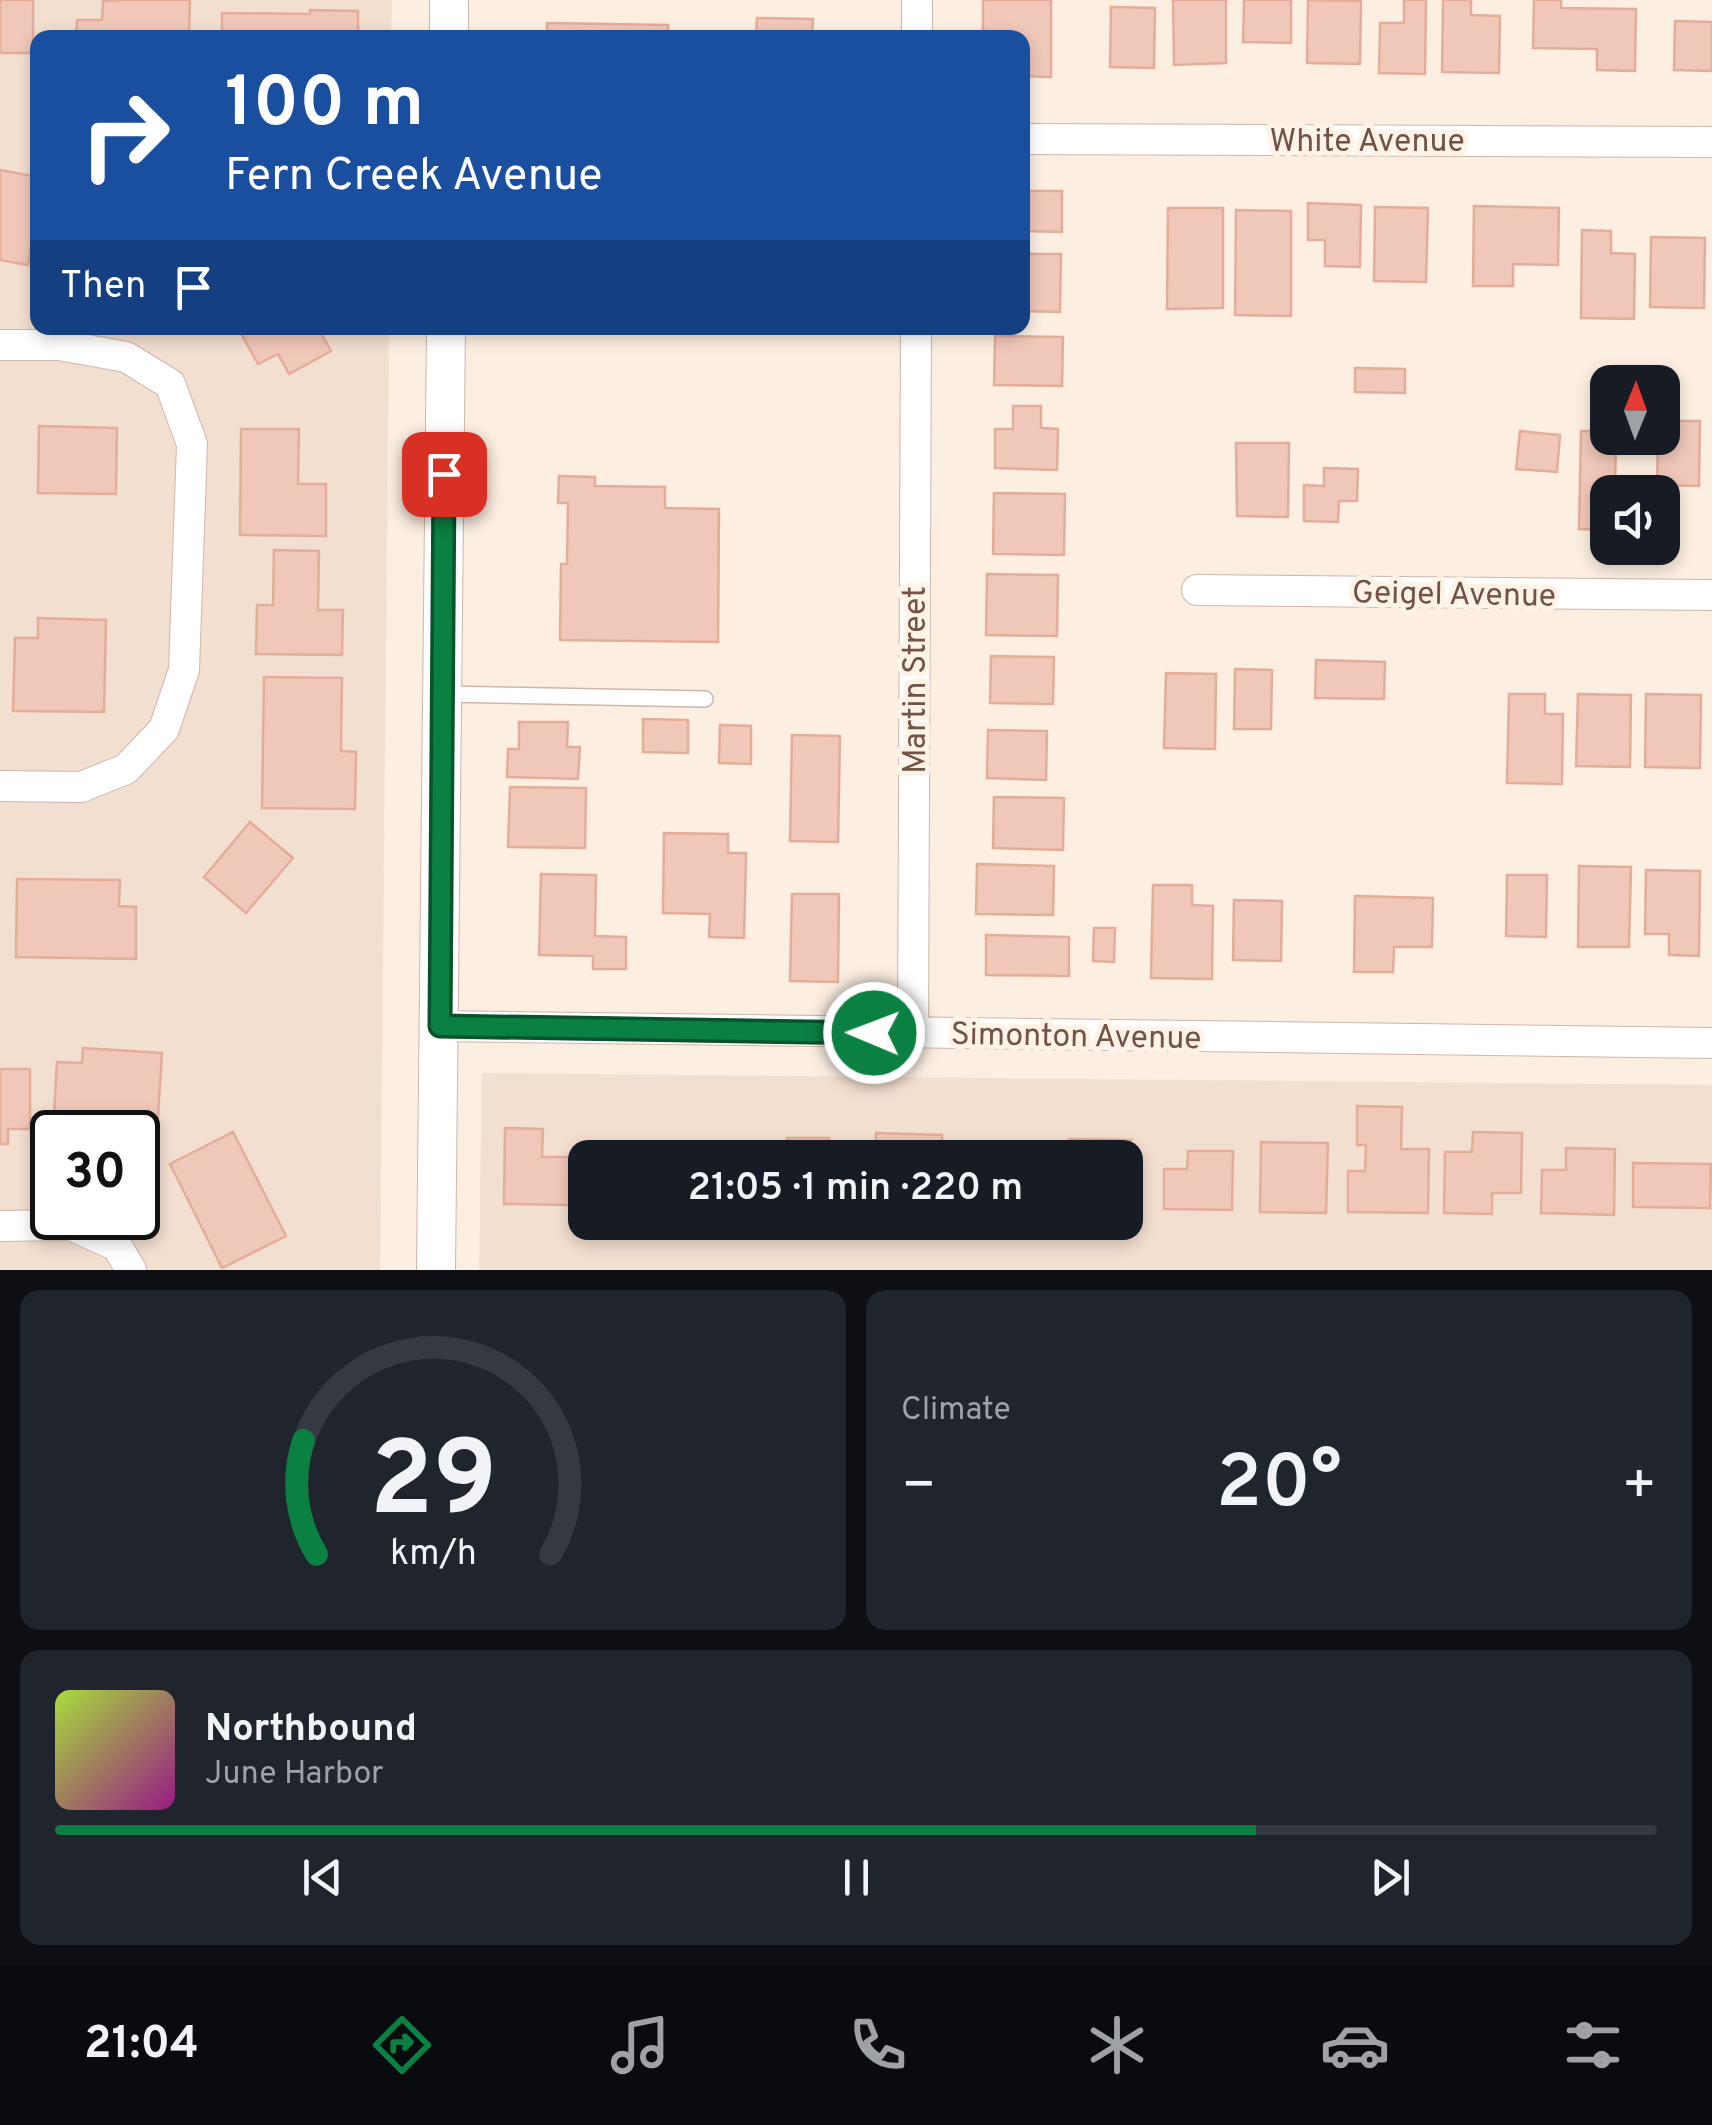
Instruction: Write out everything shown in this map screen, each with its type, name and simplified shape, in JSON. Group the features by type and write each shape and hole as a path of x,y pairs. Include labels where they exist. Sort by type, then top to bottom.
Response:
{"street":[{"path":"449,0 449,30"},
{"path":"917,0 917,30"},
{"name":"White Avenue","path":"1030,139 1712,142"},
{"path":"436,1270 446,335"},
{"name":"Martin Street","path":"913,1033 916,335"},
{"path":"0,345 59,346 126,358 170,384 192,444 184,670 164,729 126,769 81,787 0,786"},
{"name":"Geigel Avenue","path":"1197,590 1712,595"},
{"name":"Simonton Avenue","path":"440,1026 1712,1043"},
{"path":"0,1226 71,1226 117,1246 130,1270"}],"lane":[{"path":"443,694 705,699"}],"shaded area":[{"path":"0,0 392,0 391,30 30,30 30,335 389,335 380,1270 0,1270"},
{"path":"482,1073 1712,1085 1712,1270 479,1270"}],"building":[{"path":"0,0 33,0 30,53 0,53"},
{"path":"190,0 189,30 76,30 77,20 102,20 103,1"},
{"path":"983,0 1051,0 1051,77 1030,76 1030,30 983,30"},
{"path":"1173,0 1226,0 1226,63 1174,65"},
{"path":"1244,0 1291,0 1291,43 1243,42"},
{"path":"1308,0 1361,1 1360,64 1307,63"},
{"path":"1404,0 1426,0 1425,74 1379,73 1380,23 1404,23"},
{"path":"1443,0 1471,0 1471,15 1500,16 1499,73 1442,72"},
{"path":"1534,0 1561,0 1561,8 1636,9 1635,71 1597,70 1597,49 1533,48"},
{"path":"1111,7 1155,8 1154,68 1110,67"},
{"path":"310,10 358,11 358,30 222,30 222,13 310,14"},
{"path":"757,18 813,19 812,30 756,30"},
{"path":"1675,21 1712,22 1712,71 1674,70"},
{"path":"547,23 668,25 668,30 547,30"},
{"path":"0,170 30,176 30,253 28,265 0,260"},
{"path":"1030,191 1062,191 1062,232 1030,231"},
{"path":"1308,203 1361,205 1360,267 1325,266 1325,240 1308,240"},
{"path":"1474,206 1559,208 1558,265 1513,264 1513,286 1473,286"},
{"path":"1375,207 1428,208 1426,282 1374,281"},
{"path":"1168,208 1223,208 1223,308 1167,309"},
{"path":"1236,210 1291,211 1291,316 1235,315"},
{"path":"1582,230 1611,231 1611,253 1635,254 1634,319 1581,318"},
{"path":"1651,237 1705,238 1704,308 1650,307"},
{"path":"1030,254 1061,254 1060,312 1030,311"},
{"path":"242,335 322,335 331,351 289,374 278,354 258,364"},
{"path":"995,336 1063,337 1062,386 994,385"},
{"path":"1355,368 1405,369 1405,393 1355,392"},
{"path":"1013,406 1041,406 1041,428 1058,429 1057,470 995,468 995,429 1013,429"},
{"path":"1680,421 1700,421 1699,486 1680,486 1680,475 1657,475 1658,455 1680,455"},
{"path":"39,426 117,428 116,494 38,493"},
{"path":"241,429 299,429 298,484 326,484 326,536 240,535"},
{"path":"1520,431 1560,435 1557,472 1516,469"},
{"path":"1581,431 1590,431 1590,455 1616,455 1615,475 1590,475 1590,529 1579,529"},
{"path":"1236,443 1289,443 1288,517 1237,516"},
{"path":"1324,468 1358,469 1357,501 1339,501 1338,522 1304,521 1304,485 1324,486"},
{"path":"559,476 595,477 595,486 665,487 665,508 719,509 718,642 560,640 561,564 567,564 568,503 558,503"},
{"path":"994,493 1065,494 1064,555 993,554"},
{"path":"274,550 319,551 318,610 343,610 342,655 256,654 257,605 273,605"},
{"path":"987,574 1058,575 1057,636 986,635"},
{"path":"38,618 106,620 104,712 13,711 15,638 38,638"},
{"path":"991,656 1054,657 1053,704 990,703"},
{"path":"1316,660 1385,662 1384,699 1315,698"},
{"path":"1235,669 1272,670 1271,729 1234,729"},
{"path":"1166,673 1216,674 1215,749 1164,748"},
{"path":"264,677 342,678 341,751 356,752 355,809 262,808"},
{"path":"1509,694 1545,694 1545,714 1563,714 1562,784 1507,783"},
{"path":"1578,694 1631,695 1630,767 1576,766"},
{"path":"1646,694 1701,695 1700,768 1645,767"},
{"path":"643,719 688,720 688,753 643,752"},
{"path":"519,722 568,722 567,747 580,747 578,779 507,777 508,749 519,749"},
{"path":"720,725 751,726 751,764 719,763"},
{"path":"988,730 1047,731 1046,780 987,778"},
{"path":"792,735 840,736 838,842 790,841"},
{"path":"510,787 586,788 585,848 508,847"},
{"path":"994,797 1064,798 1063,850 993,848"},
{"path":"250,822 293,858 246,913 204,877"},
{"path":"664,833 728,834 728,853 746,853 744,938 709,937 710,914 663,913"},
{"path":"977,864 1054,866 1053,915 976,914"},
{"path":"1579,866 1631,867 1629,947 1578,947"},
{"path":"1646,870 1700,871 1699,956 1669,955 1669,934 1645,934"},
{"path":"541,874 596,875 595,936 626,937 626,969 593,969 593,956 539,955"},
{"path":"1507,875 1547,875 1546,937 1506,936"},
{"path":"17,879 120,880 119,906 136,907 136,959 16,957"},
{"path":"1153,885 1192,885 1192,905 1213,906 1212,979 1151,978"},
{"path":"792,894 839,894 838,982 790,981"},
{"path":"1355,896 1433,898 1432,947 1394,947 1393,972 1354,972"},
{"path":"1234,900 1282,901 1281,961 1233,960"},
{"path":"1094,928 1115,928 1114,962 1093,961"},
{"path":"986,935 1069,937 1069,976 986,975"},
{"path":"83,1048 162,1053 158,1110 54,1110 57,1062 82,1063"},
{"path":"0,1069 30,1069 30,1129 8,1129 8,1144 0,1144"},
{"path":"1357,1106 1402,1107 1401,1149 1429,1149 1428,1213 1348,1212 1348,1171 1365,1171 1366,1145 1357,1145"},
{"path":"505,1128 543,1129 542,1157 568,1157 568,1205 504,1204"},
{"path":"233,1132 286,1236 222,1268 170,1164"},
{"path":"1473,1132 1522,1133 1521,1193 1492,1193 1492,1214 1444,1213 1445,1152 1472,1152"},
{"path":"876,1133 942,1135 942,1140 876,1140"},
{"path":"787,1138 829,1138 829,1140"},
{"path":"1261,1142 1328,1143 1326,1213 1260,1212"},
{"path":"1566,1148 1615,1149 1614,1215 1541,1213 1542,1170 1566,1170"},
{"path":"1188,1151 1233,1151 1232,1210 1164,1209 1164,1169 1187,1169"},
{"path":"1633,1163 1711,1164 1710,1208 1633,1207"}],"route":[{"path":"444,474 440,1026 874,1033"}]}
